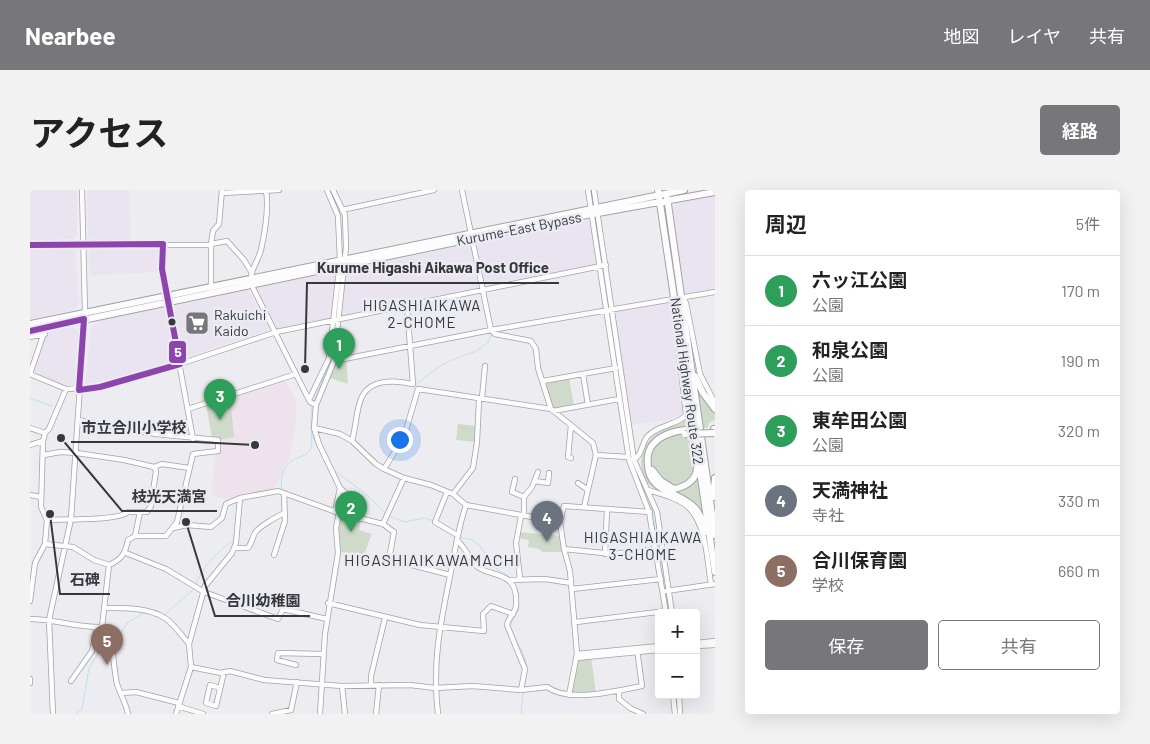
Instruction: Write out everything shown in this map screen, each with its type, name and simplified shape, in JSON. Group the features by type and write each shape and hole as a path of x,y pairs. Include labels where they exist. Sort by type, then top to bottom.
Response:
{"highway":[{"name":"Kurume-East Bypass","path":"167,298 211,286 342,263 595,211 684,190"},
{"name":"Kurume-East Bypass","path":"663,195 715,192"},
{"name":"National Highway Route 322","path":"663,195 690,358 715,535"},
{"name":"Kurume-East Bypass","path":"30,324 85,316 251,278"},
{"name":"National Highway Route 322","path":"679,297 697,452 715,572"},
{"name":"Kurume-East Bypass","path":"30,331 45,331 85,316"},
{"path":"690,358 696,377 715,409"},
{"path":"710,545 697,510 655,483 648,470 648,458 651,447 664,436 685,432 714,431"},
{"path":"685,432 672,436 657,445 652,457 652,470 666,486 674,488 687,485 697,473 697,452"},
{"path":"712,507 715,478"}],"street":[{"path":"53,714 49,620 71,519 85,316 82,190"},
{"path":"211,286 211,244 213,231 220,224 222,191 279,190"},
{"path":"327,190 336,210 342,263 339,319 334,361 316,405 314,428 319,444 340,488 359,506 358,519"},
{"path":"310,398 329,358 346,229 343,210 333,190"},
{"path":"336,210 434,190"},
{"path":"462,190 491,330 495,334 531,342 536,349 538,368 552,410 593,443 596,455 584,507"},
{"path":"588,190 595,211"},
{"path":"594,190 595,211 604,265 619,399 631,459 650,512 665,609"},
{"path":"251,278 261,250 267,207 266,191"},
{"path":"30,245 211,244 227,241 244,260 296,374 310,398 310,402 316,405"},
{"path":"163,244 162,268 193,439"},
{"path":"45,331 30,374 66,389 79,390 100,387 180,364 276,332 604,265"},
{"path":"334,361 491,330 715,292"},
{"path":"679,297 686,303 700,374 715,403"},
{"path":"596,455 631,459 639,456 647,437 657,429 682,419 686,415 672,304 679,297"},
{"path":"407,306 412,346 413,384"},
{"path":"609,309 621,368 631,459 648,490 657,512 671,609"},
{"path":"30,337 45,331"},
{"path":"453,494 473,468 478,442 485,366"},
{"path":"543,382 621,368"},
{"path":"188,409 296,374"},
{"path":"583,374 588,405"},
{"path":"352,441 361,397 371,388 387,380 413,384 418,389 552,410 619,399"},
{"path":"30,602 37,558 45,544 47,520 41,507 43,441 66,389"},
{"path":"384,469 404,437 418,389"},
{"path":"45,544 79,549 94,560 108,565 119,561 126,553 128,540 135,536 166,536 177,522 193,454 218,451 218,440 193,439 116,428 95,421 78,420"},
{"path":"571,425 568,457 571,458"},
{"path":"30,428 45,433"},
{"path":"314,428 329,430 352,441 376,464 384,469 404,478 431,485 453,494 466,505 560,522"},
{"path":"30,445 43,441"},
{"path":"44,456 60,452 75,453 124,460 154,467 162,464 189,468"},
{"path":"47,520 124,516 128,512 147,512 151,506 156,472 154,467"},
{"path":"520,579 516,543 524,497 535,481 538,472"},
{"path":"535,481 548,483 549,473"},
{"path":"383,524 404,478"},
{"path":"515,480 513,494 524,497"},
{"path":"578,484 588,490"},
{"path":"320,714 328,603 338,553 336,528 340,488"},
{"path":"648,490 666,496 689,508 698,521 713,584 662,592"},
{"path":"173,528 187,525 211,527 222,518 226,504 240,498 282,492 337,513 383,524 394,532 389,559 450,575"},
{"path":"274,555 285,521 282,492"},
{"path":"446,492 435,522 457,538 468,551 473,562 508,580 516,593 516,608 508,620 507,626 525,669 521,690"},
{"path":"30,495 41,498"},
{"path":"176,714 191,667 189,644 204,592 210,579 235,548 241,509 240,498"},
{"path":"438,714 434,688 438,628 466,505"},
{"path":"570,695 577,656 576,622 560,522 564,506 657,512"},
{"path":"605,554 607,510"},
{"path":"135,536 140,512"},
{"path":"235,548 248,548 255,531 269,524 275,517 285,513"},
{"path":"564,549 605,554 657,549"},
{"path":"126,553 166,569 204,592 278,619 283,609 327,619"},
{"path":"30,557 37,558"},
{"path":"71,681 92,651 104,608 108,565"},
{"path":"508,580 545,579 571,586 660,580"},
{"path":"328,603 385,618 438,628 484,631 483,614 491,606 513,614"},
{"path":"104,608 147,610 158,614 167,619 189,644"},
{"path":"576,622 655,613"},
{"path":"371,685 371,676 385,618"},
{"path":"30,619 49,620 87,628 99,627 111,639 117,682 128,714"},
{"path":"700,643 715,643"},
{"path":"700,645 715,643"},
{"path":"637,651 655,647"},
{"path":"577,656 655,650"},
{"path":"191,667 224,672 230,671 264,680 342,686 410,684 434,688 473,686 521,690 547,687 556,693 570,695 642,686 637,651"},
{"path":"296,665 277,660 278,653 323,654"},
{"path":"220,688 210,685 206,703 216,706 224,672"},
{"path":"272,714 292,710 297,682"},
{"path":"376,714 379,685"},
{"path":"342,686 344,714"},
{"path":"619,690 619,699 643,714"},
{"path":"122,693 136,692 178,704 204,714"},
{"path":"673,699 675,714"},
{"path":"679,699 680,714"}],"shaded area":[{"path":"30,190 77,190 77,235 73,239 30,241"},
{"path":"87,190 129,190 130,243 94,242 88,237"},
{"path":"715,195 715,290 684,294 673,208 680,200"},
{"path":"592,219 600,265 483,288 475,250 479,242"},
{"path":"471,243 478,288 341,317 345,270"},
{"path":"75,248 79,304 74,310 30,320 30,250"},
{"path":"158,248 158,272 90,275 89,249"},
{"path":"336,271 332,320 276,330 255,288"},
{"path":"248,289 269,330 182,358 175,305"},
{"path":"671,299 684,415 681,418 631,425 614,310"},
{"path":"162,307 165,309 175,362 102,385 85,386 91,327 101,320"},
{"path":"73,327 79,330 74,387 68,387 33,373 36,356 47,332"},
{"path":"284,379 296,401 296,420 289,460 274,489 228,501 211,494 218,440 230,396"}],"green space":[{"path":"346,359 348,384 327,377 334,361"},
{"path":"569,377 574,407 553,411 543,381"},
{"path":"696,381 715,412 715,420 710,422 707,428 704,428 702,423"},
{"path":"230,396 234,437 218,440 212,438 206,404"},
{"path":"688,411 707,542 699,520 689,505 656,490 645,481 642,474 643,451 648,442 664,430 680,422"},
{"path":"458,424 476,426 476,442 456,440"},
{"path":"339,513 361,520 359,530 372,534 364,554 338,552 336,528"},
{"path":"518,532 562,536 563,552 542,552 539,549 528,547 529,540 517,538"},
{"path":"577,656 591,656 596,693 569,695"}],"waterway":[{"path":"591,190 594,205"},
{"path":"336,319 340,276"},
{"path":"608,296 615,351"},
{"path":"334,333 335,323"},
{"path":"417,384 446,363 480,349 492,334"},
{"path":"314,401 329,364"},
{"path":"30,398 52,406"},
{"path":"282,491 281,482 286,467 293,460 310,450 312,441 312,407"},
{"path":"311,433 319,449"},
{"path":"632,461 652,509 665,590"},
{"path":"334,470 366,494 386,514"},
{"path":"390,516 405,522 424,518 434,521"},
{"path":"245,547 253,533"},
{"path":"460,538 470,539 478,544 498,570 511,578"},
{"path":"196,584 210,561 231,542 234,543"},
{"path":"164,615 195,588"},
{"path":"510,626 519,608 518,592"},
{"path":"666,594 668,609"},
{"path":"111,640 117,640 127,623 144,613"},
{"path":"76,714 82,709 89,668 107,640"},
{"path":"516,641 526,661 526,674"},
{"path":"521,714 523,692"},
{"path":"677,699 678,713"}],"transit line":[{"name":"5","path":"30,245 163,244 162,269 180,364 100,387 79,390 84,319 30,331"}],"place":[{"name":"Rakuichi Kaido","path":"197,323"},
{"name":"Kurume Higashi Aikawa Post Office","path":"305,369"},
{"name":"六ッ江公園","path":"339,369"},
{"name":"東牟田公園","path":"220,420"},
{"name":"枝光天満宮","path":"61,438"},
{"name":"市立合川小学校","path":"255,445"},
{"name":"石碑","path":"50,514"},
{"name":"合川幼稚園","path":"186,522"},
{"name":"和泉公園","path":"351,532"},
{"name":"天満神社","path":"547,542"},
{"name":"合川保育園","path":"107,665"}],"district":[{"name":"HIGASHIAIKAWA 2-CHOME","path":"422,314"},
{"name":"HIGASHIAIKAWA 3-CHOME","path":"643,546"},
{"name":"HIGASHIAIKAWAMACHI","path":"432,560"}]}
